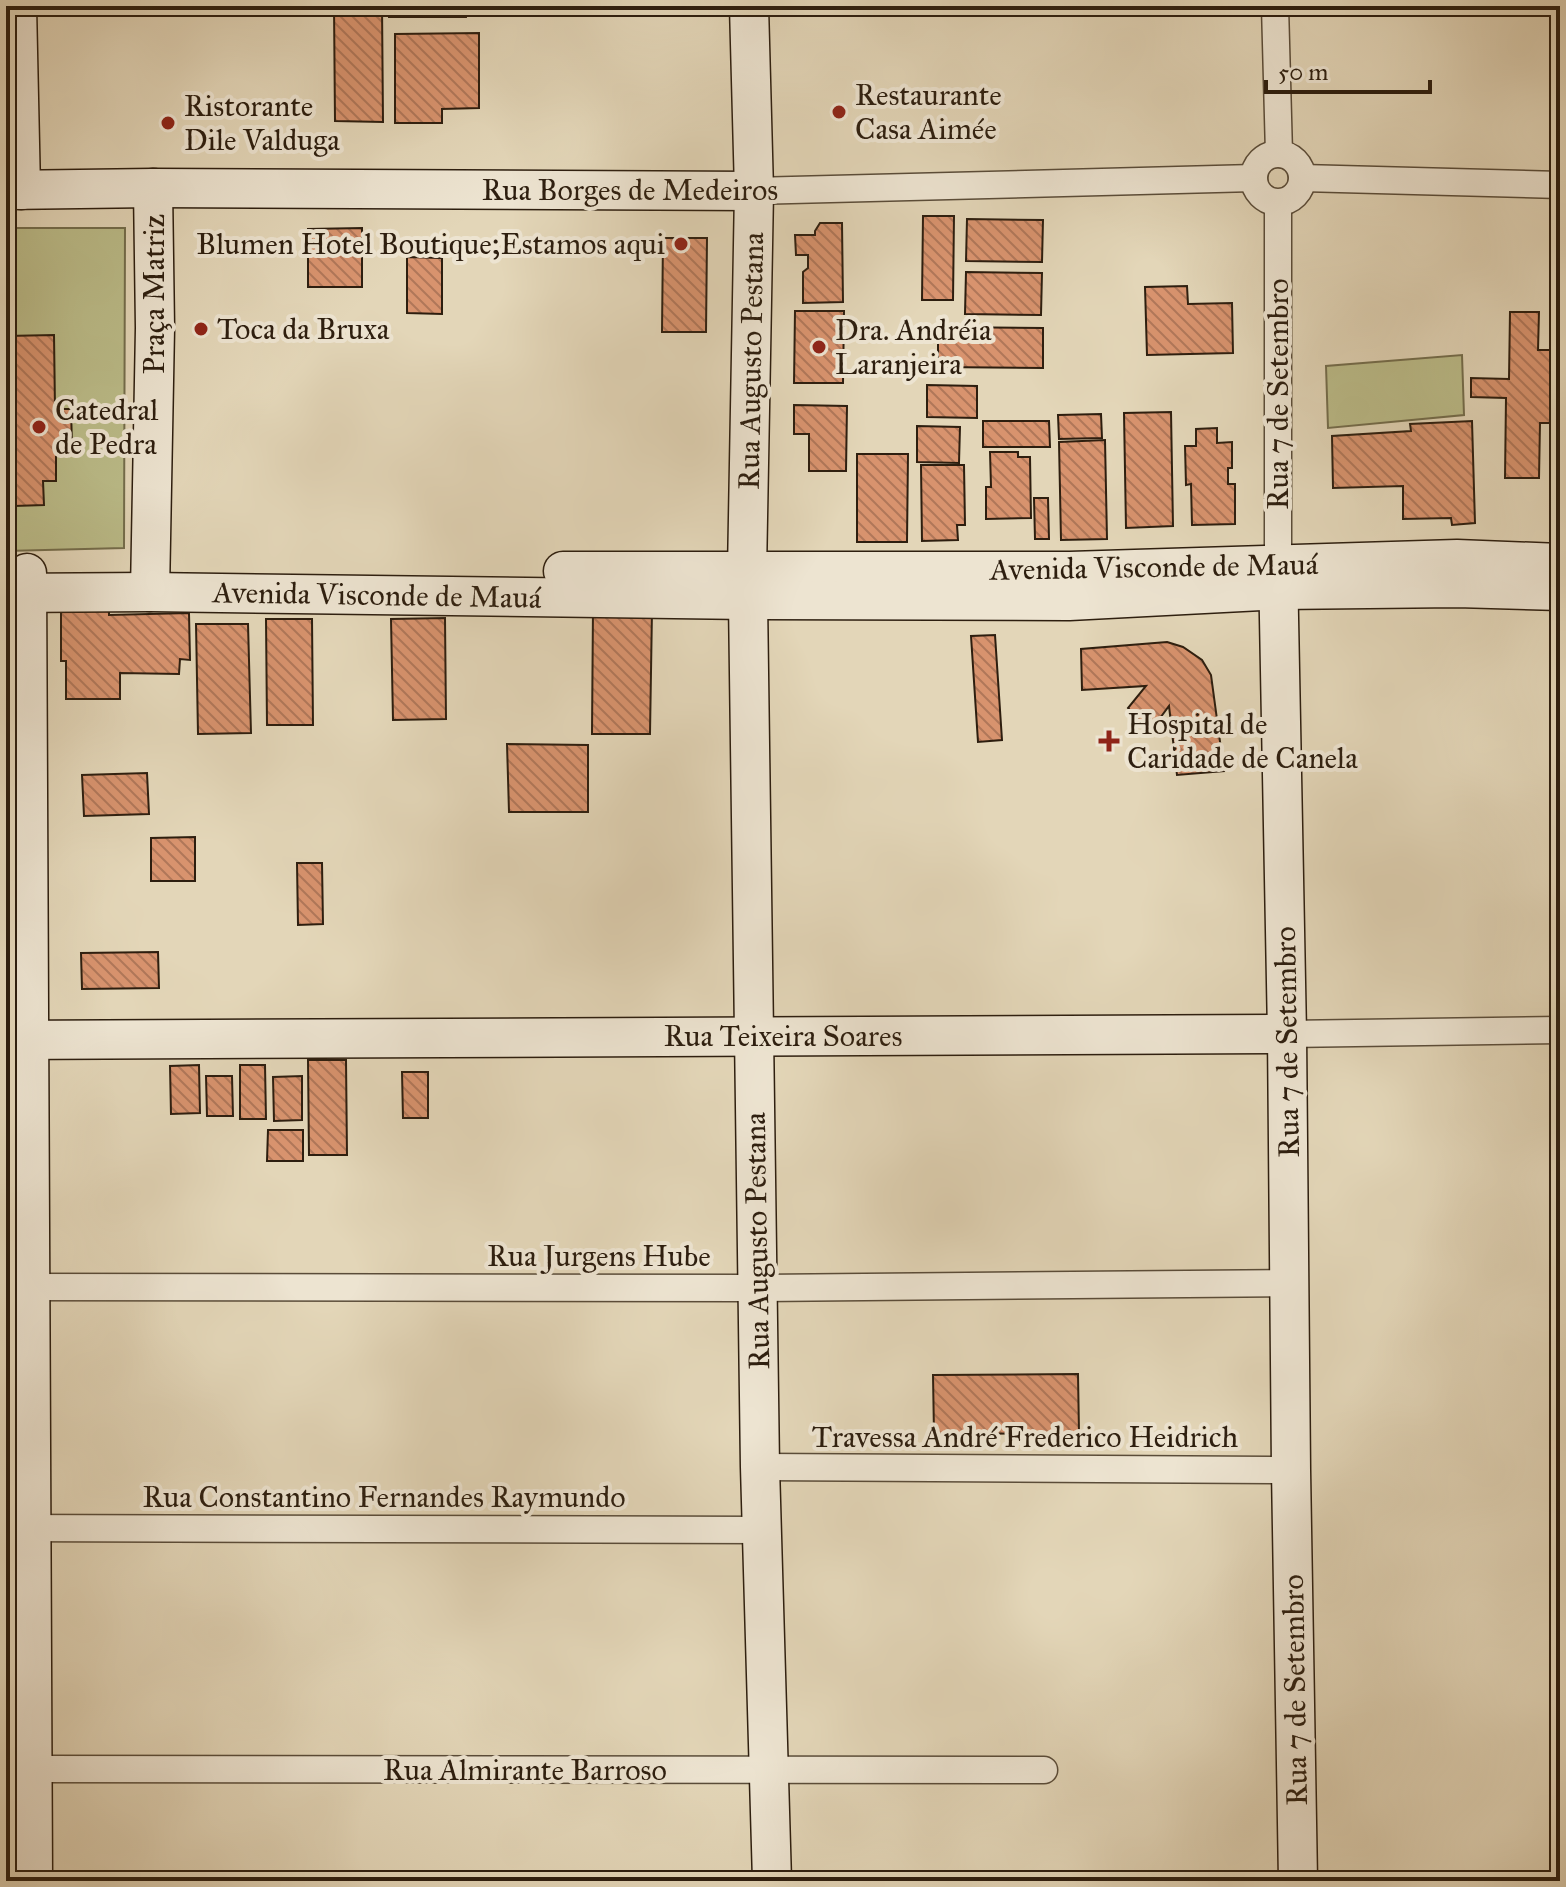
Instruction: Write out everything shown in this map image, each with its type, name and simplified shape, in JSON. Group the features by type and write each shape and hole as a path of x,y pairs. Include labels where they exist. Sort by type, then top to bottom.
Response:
{"street":[{"path":"13,190 17,6"},
{"name":"Rua Augusto Pestana","path":"749,6 754,191 748,586 760,1467 772,1881"},
{"path":"1275,6 1279,154"},
{"path":"1279,154 1298,164 1302,178 1301,187 1292,199 1278,203 1264,196 1255,185 1254,178 1259,164 1271,155 1279,154"},
{"name":"Rua Borges de Medeiros","path":"13,190 754,191 1254,178"},
{"path":"1302,178 1560,185"},
{"name":"Praça Matriz","path":"150,581 155,328 153,188"},
{"name":"Rua 7 de Setembro","path":"1278,203 1279,577 1298,1881"},
{"name":"Avenida Visconde de Mauá","path":"17,583 1070,586 1279,577 1457,574 1560,563"},
{"name":"Avenida Visconde de Mauá","path":"1457,574 1560,591"},
{"path":"17,583 19,1769 33,1881"},
{"name":"Rua Teixeira Soares","path":"17,1040 1560,1030"},
{"name":"Rua Jurgens Hube","path":"18,1287 757,1288 1289,1283"},
{"name":"Travessa André Frederico Heidrich","path":"760,1467 1291,1470"},
{"name":"Rua Constantino Fernandes Raymundo","path":"18,1528 762,1530"},
{"name":"Rua Almirante Barroso","path":"19,1769 1044,1770"}],"green space":[{"path":"6,228 125,228 124,548 6,551"},
{"path":"1462,355 1464,415 1328,428 1326,366"}],"building":[{"path":"334,6 382,6 383,122 335,121"},
{"path":"389,6 467,6 466,17 389,17"},
{"path":"820,6 861,6 861,12 820,12"},
{"path":"479,33 479,108 442,109 442,123 395,123 395,34"},
{"path":"923,216 954,216 953,300 922,300"},
{"path":"967,219 1043,220 1042,262 966,261"},
{"path":"820,223 842,223 843,302 803,303 803,272 808,268 808,255 796,255 795,235 815,235"},
{"path":"362,228 362,287 308,287 308,229"},
{"path":"663,238 707,238 706,332 662,332"},
{"path":"407,257 442,258 442,314 407,313"},
{"path":"966,272 1042,273 1041,315 965,314"},
{"path":"1187,286 1188,304 1232,303 1233,353 1147,355 1145,287"},
{"name":"Dra. Andréia Laranjeira","path":"795,311 844,311 843,383 794,383"},
{"path":"1510,312 1539,312 1538,350 1560,350 1560,423 1540,423 1539,478 1505,478 1506,398 1471,397 1471,378 1509,379"},
{"path":"938,327 1043,328 1043,368 938,367"},
{"name":"Catedral de Pedra","path":"54,335 55,409 71,409 72,446 56,446 56,481 43,481 44,505 14,506 14,481 6,481 6,336"},
{"path":"927,385 977,386 977,418 927,417"},
{"path":"794,405 847,406 846,471 809,471 809,434 794,434"},
{"path":"1171,412 1173,526 1126,528 1124,413"},
{"path":"1101,414 1102,438 1059,439 1058,415"},
{"path":"983,421 1049,421 1050,447 983,447"},
{"path":"1472,421 1475,523 1452,525 1451,518 1403,519 1403,486 1333,488 1332,436 1411,431 1410,424"},
{"path":"917,426 960,427 959,463 917,462"},
{"path":"1217,428 1217,443 1232,442 1232,468 1228,468 1228,484 1235,484 1235,524 1192,525 1191,484 1186,485 1185,446 1196,446 1196,429"},
{"path":"1105,440 1107,539 1061,540 1059,442"},
{"path":"990,452 1018,452 1018,457 1030,457 1031,518 986,519 986,487 991,487"},
{"path":"857,454 908,454 907,542 857,542"},
{"path":"921,465 964,465 965,525 957,525 958,540 922,541"},
{"path":"1034,498 1048,498 1049,539 1035,539"},
{"path":"61,599 109,599 109,615 189,613 190,660 180,659 179,674 120,673 120,699 66,699 66,661 61,661"},
{"path":"593,608 652,610 650,734 592,734"},
{"path":"445,618 446,719 393,720 391,619"},
{"path":"266,619 312,619 313,725 267,725"},
{"path":"196,624 248,624 251,733 198,734"},
{"path":"995,635 1002,740 978,742 971,636"},
{"path":"1167,642 1183,647 1202,660 1211,675 1224,771 1177,775 1169,706 1149,733 1128,708 1146,686 1082,690 1081,649"},
{"path":"507,744 588,745 588,812 509,812"},
{"path":"147,773 149,814 84,816 82,775"},
{"path":"195,837 195,881 151,881 151,838"},
{"path":"297,863 322,863 323,924 298,925"},
{"path":"158,952 159,988 82,989 81,953"},
{"path":"308,1060 346,1060 347,1155 309,1155"},
{"path":"199,1065 200,1113 171,1114 170,1066"},
{"path":"240,1065 265,1065 266,1119 240,1119"},
{"path":"402,1072 428,1072 428,1118 403,1118"},
{"path":"206,1076 232,1076 233,1116 207,1116"},
{"path":"302,1076 302,1120 274,1121 273,1077"},
{"path":"268,1130 303,1130 303,1161 267,1161"},
{"path":"1078,1374 1079,1433 934,1434 933,1375"}],"place":[{"name":"Restaurante Casa Aimée","path":"839,112"},
{"name":"Ristorante Dile Valduga","path":"168,123"},
{"name":"Blumen Hotel Boutique;Estamos aqui","path":"681,244"},
{"name":"Toca da Bruxa","path":"201,329"},
{"name":"Dra. Andréia Laranjeira","path":"819,347"},
{"name":"Catedral de Pedra","path":"39,427"},
{"name":"Hospital de Caridade de Canela","path":"1109,741"}]}
